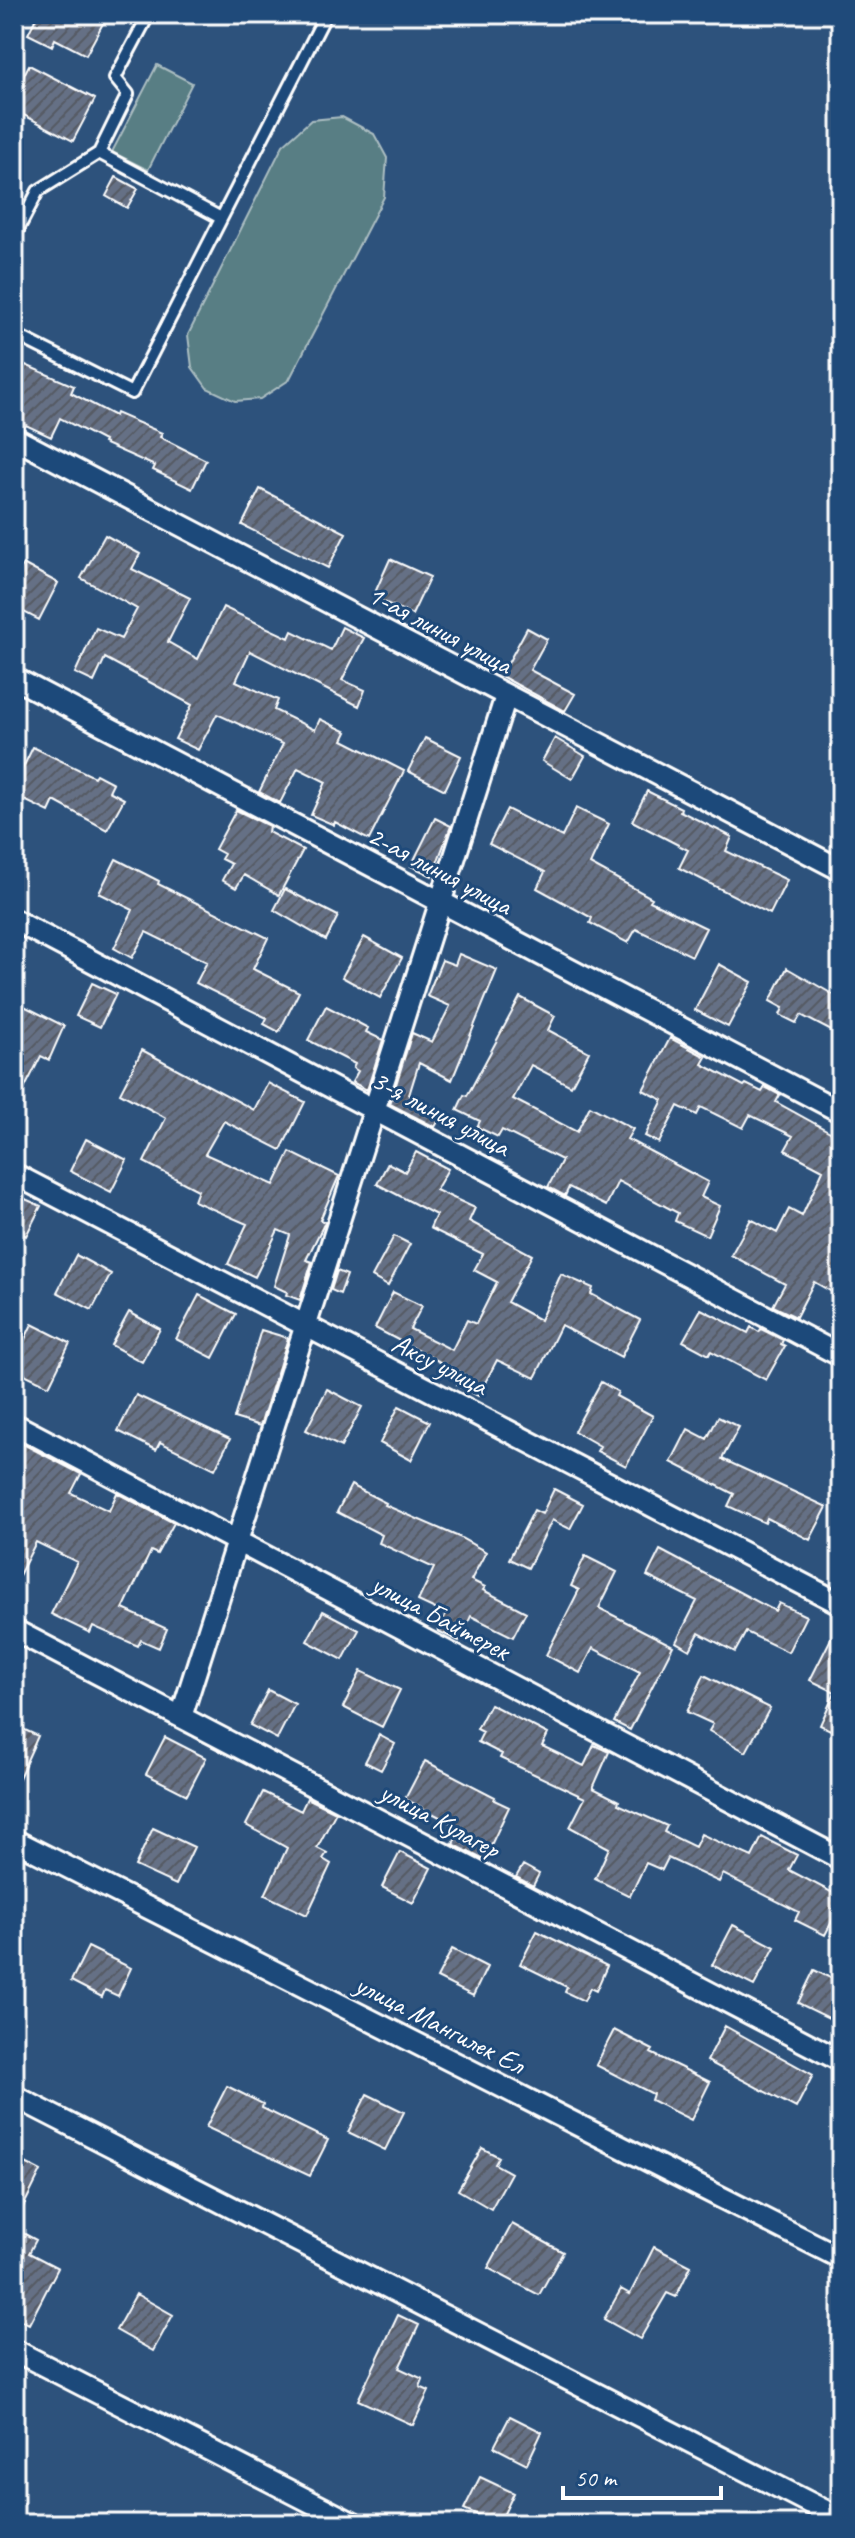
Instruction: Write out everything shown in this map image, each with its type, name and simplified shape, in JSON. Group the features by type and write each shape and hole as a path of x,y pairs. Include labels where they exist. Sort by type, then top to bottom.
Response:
{"street":[{"name":"1-ая линия улица","path":"14,438 841,870"},
{"name":"2-ая линия улица","path":"14,678 841,1112"},
{"path":"181,1717 506,696"},
{"name":"3-я линия улица","path":"14,920 841,1356"},
{"name":"Аксу улица","path":"14,1174 841,1604"},
{"name":"улица Байтерек","path":"14,1424 841,1859"},
{"name":"улица Кулагер","path":"14,1630 841,2061"},
{"name":"улица Мангилек Ел","path":"14,1840 841,2258"},
{"path":"14,2096 841,2519"},
{"path":"14,2350 354,2524"}],"lane":[{"path":"14,237 38,191 99,153 128,94 115,78 149,14"},
{"path":"14,334 132,393 326,14"},
{"path":"99,153 221,218"}],"green space":[{"path":"157,65 192,83 148,170 112,152"},
{"path":"342,117 374,134 387,158 384,197 289,380 260,399 235,401 207,388 192,367 188,335 283,145 311,120"}],"building":[{"path":"38,14 108,14 86,55 55,39 52,46 28,34"},
{"path":"29,65 95,99 73,141 14,110 14,94"},
{"path":"116,177 138,189 127,208 106,196"},
{"path":"14,360 74,386 71,393 115,416 116,413 162,433 160,437 206,460 192,489 153,470 155,466 103,443 60,418 51,437 26,425 24,429 14,425"},
{"path":"260,489 346,533 328,568 242,525"},
{"path":"105,535 140,554 132,569 190,598 168,642 198,659 223,607 289,638 292,631 331,650 342,627 364,638 342,680 365,690 359,706 250,651 236,681 278,700 274,710 315,730 320,719 347,732 343,740 404,771 369,840 335,822 334,825 311,815 326,782 298,768 280,803 259,792 283,744 217,714 198,750 175,739 192,705 105,658 94,682 75,673 96,628 121,639 137,609 81,578"},
{"path":"390,559 430,577 412,615 373,597"},
{"path":"23,564 58,583 39,620 14,607 14,581"},
{"path":"527,628 547,639 530,670 575,694 565,711 501,676"},
{"path":"425,738 461,756 445,790 408,771"},
{"path":"555,738 585,756 572,779 542,761"},
{"path":"33,747 113,783 109,791 124,799 107,830 54,801 49,812 14,795 14,786"},
{"path":"647,791 732,837 726,851 787,880 770,914 679,868 688,850 632,821"},
{"path":"576,808 609,824 590,864 652,898 650,901 706,928 692,956 636,929 628,943 590,923 592,918 537,888 545,872 489,844 507,809 562,837"},
{"path":"236,810 269,826 268,832 303,850 279,895 244,875 236,888 222,880 231,864 221,859 224,854 215,849"},
{"path":"435,818 451,826 432,876 411,866"},
{"path":"116,859 159,881 158,884 268,938 253,969 299,992 279,1032 264,1024 267,1018 196,983 207,962 146,932 132,958 114,948 133,910 99,893"},
{"path":"285,889 338,916 326,940 274,910"},
{"path":"364,937 402,958 380,998 342,977"},
{"path":"459,954 497,970 452,1080 419,1063 409,1095 443,1113 435,1127 390,1104 412,1033 432,1042 450,1006 427,996 442,960 455,965"},
{"path":"719,964 752,982 728,1027 695,1010"},
{"path":"787,968 841,999 841,1036 801,1015 796,1023 780,1015 783,1008 770,1001"},
{"path":"92,983 116,994 100,1027 76,1016"},
{"path":"520,997 555,1016 548,1030 589,1052 571,1086 531,1065 513,1099 577,1132 590,1106 633,1129 627,1139 708,1182 701,1197 720,1206 707,1236 675,1221 678,1213 618,1181 606,1206 569,1187 565,1196 548,1187 562,1160 502,1130 498,1137 477,1127 480,1121 457,1110"},
{"path":"14,1001 64,1026 49,1060 41,1056 14,1109"},
{"path":"326,1006 368,1028 366,1032 383,1040 367,1090 352,1082 358,1071 353,1068 355,1064 308,1040"},
{"path":"670,1038 706,1057 702,1064 744,1086 746,1084 762,1092 765,1087 780,1095 776,1102 841,1138 841,1297 814,1282 796,1317 773,1306 785,1284 731,1255 751,1219 777,1233 789,1209 802,1216 823,1170 785,1150 793,1136 750,1115 743,1128 701,1107 697,1115 678,1106 659,1143 645,1136 663,1100 643,1090"},
{"path":"142,1050 254,1110 268,1083 305,1102 281,1150 224,1121 205,1154 274,1185 290,1152 339,1176 320,1220 325,1222 306,1260 312,1262 300,1300 274,1286 290,1235 278,1230 255,1277 228,1264 247,1224 194,1201 198,1190 144,1162 166,1118 120,1093"},
{"path":"86,1139 127,1160 111,1192 70,1171"},
{"path":"416,1152 448,1169 436,1190 475,1208 469,1221 532,1255 507,1302 540,1320 561,1274 593,1288 591,1294 640,1320 621,1357 561,1325 535,1378 497,1360 478,1396 457,1385 463,1374 375,1328 393,1292 422,1306 410,1329 452,1350 467,1320 476,1324 497,1282 474,1270 483,1254 430,1228 436,1215 377,1184 388,1163 405,1172"},
{"path":"14,1194 41,1206 26,1236 14,1230"},
{"path":"394,1236 410,1244 388,1286 372,1277"},
{"path":"76,1255 111,1274 92,1310 57,1292"},
{"path":"337,1271 347,1275 340,1294 331,1290"},
{"path":"199,1295 236,1314 213,1358 176,1339"},
{"path":"701,1309 748,1333 751,1327 759,1332 761,1329 783,1340 781,1344 785,1346 766,1380 711,1351 709,1355 683,1341"},
{"path":"129,1312 160,1329 142,1362 111,1345"},
{"path":"32,1324 70,1343 49,1386 14,1369 14,1362"},
{"path":"261,1330 288,1338 260,1426 234,1418"},
{"path":"601,1382 618,1392 616,1396 653,1416 626,1466 597,1451 600,1446 574,1431"},
{"path":"327,1389 362,1407 341,1447 306,1430"},
{"path":"136,1395 230,1439 215,1469 160,1442 156,1450 118,1431"},
{"path":"399,1406 430,1422 411,1460 380,1443"},
{"path":"718,1417 739,1427 722,1459 827,1507 810,1540 767,1518 765,1523 728,1506 734,1494 671,1462 688,1429 707,1439"},
{"path":"21,1443 81,1474 71,1493 109,1511 117,1493 174,1523 157,1554 151,1551 123,1609 167,1629 159,1648 141,1640 138,1646 93,1626 90,1633 51,1614 77,1562 36,1542 14,1585 14,1483 22,1469 14,1464 14,1456"},
{"path":"351,1485 385,1505 486,1552 471,1580 485,1587 483,1590 526,1612 513,1637 471,1616 459,1641 438,1631 446,1614 418,1601 434,1568 379,1543 382,1535 337,1512"},
{"path":"554,1489 583,1504 570,1529 552,1520 528,1568 509,1559 534,1510 542,1514"},
{"path":"660,1550 775,1611 779,1603 806,1616 788,1652 746,1632 735,1652 699,1633 690,1650 676,1642 697,1601 647,1576"},
{"path":"585,1556 617,1572 599,1608 673,1646 630,1730 614,1722 640,1672 593,1648 580,1673 546,1655 579,1590 571,1586"},
{"path":"323,1611 359,1630 343,1660 307,1641"},
{"path":"841,1619 841,1735 820,1725 835,1692 810,1680"},
{"path":"361,1671 400,1690 382,1727 343,1707"},
{"path":"704,1675 770,1708 746,1752 709,1731 713,1724 687,1712"},
{"path":"268,1690 295,1704 277,1739 250,1725"},
{"path":"490,1704 548,1734 542,1746 584,1766 594,1745 609,1752 593,1788 619,1801 618,1804 667,1826 664,1832 695,1847 701,1834 752,1857 762,1837 797,1855 789,1870 841,1897 841,1904 825,1935 795,1920 799,1912 723,1874 719,1882 668,1858 662,1870 646,1863 630,1896 595,1879 609,1848 570,1827 585,1798 500,1758 502,1754 478,1742 483,1732 477,1729"},
{"path":"14,1725 38,1736 14,1789"},
{"path":"379,1735 395,1744 381,1770 365,1762"},
{"path":"165,1737 206,1758 187,1795 146,1774"},
{"path":"425,1761 509,1807 484,1860 453,1844 461,1828 405,1799"},
{"path":"263,1792 301,1811 307,1798 336,1812 317,1848 327,1853 323,1859 331,1864 307,1915 265,1895 287,1848 246,1825"},
{"path":"153,1828 194,1847 176,1885 135,1866"},
{"path":"400,1852 431,1868 413,1903 382,1887"},
{"path":"523,1865 539,1874 533,1886 516,1877"},
{"path":"733,1925 775,1947 754,1986 712,1965"},
{"path":"537,1931 607,1966 596,1991 590,1988 584,2001 565,1992 567,1987 520,1964"},
{"path":"88,1947 131,1968 118,1996 105,1990 102,1997 71,1981"},
{"path":"452,1949 487,1967 473,1996 437,1978"},
{"path":"814,1970 841,1983 841,2024 798,2003"},
{"path":"725,2026 813,2075 796,2108 707,2061"},
{"path":"614,2030 653,2050 651,2053 710,2082 691,2120 651,2100 653,2094 596,2065"},
{"path":"227,2086 263,2104 262,2108 328,2140 310,2176 206,2127"},
{"path":"367,2094 404,2112 385,2150 348,2132"},
{"path":"482,2148 499,2157 495,2164 511,2173 491,2209 458,2190"},
{"path":"14,2157 41,2171 14,2225"},
{"path":"512,2224 563,2252 539,2295 488,2268"},
{"path":"21,2232 36,2240 29,2253 58,2268 29,2324 14,2317 14,2244"},
{"path":"654,2247 691,2266 676,2297 667,2293 640,2339 604,2319 621,2289 630,2294"},
{"path":"136,2294 173,2315 153,2351 116,2330"},
{"path":"398,2315 419,2325 399,2368 423,2379 420,2387 429,2391 413,2425 358,2400"},
{"path":"510,2416 542,2432 527,2464 494,2447"},
{"path":"480,2477 514,2493 499,2524 464,2509"}]}
